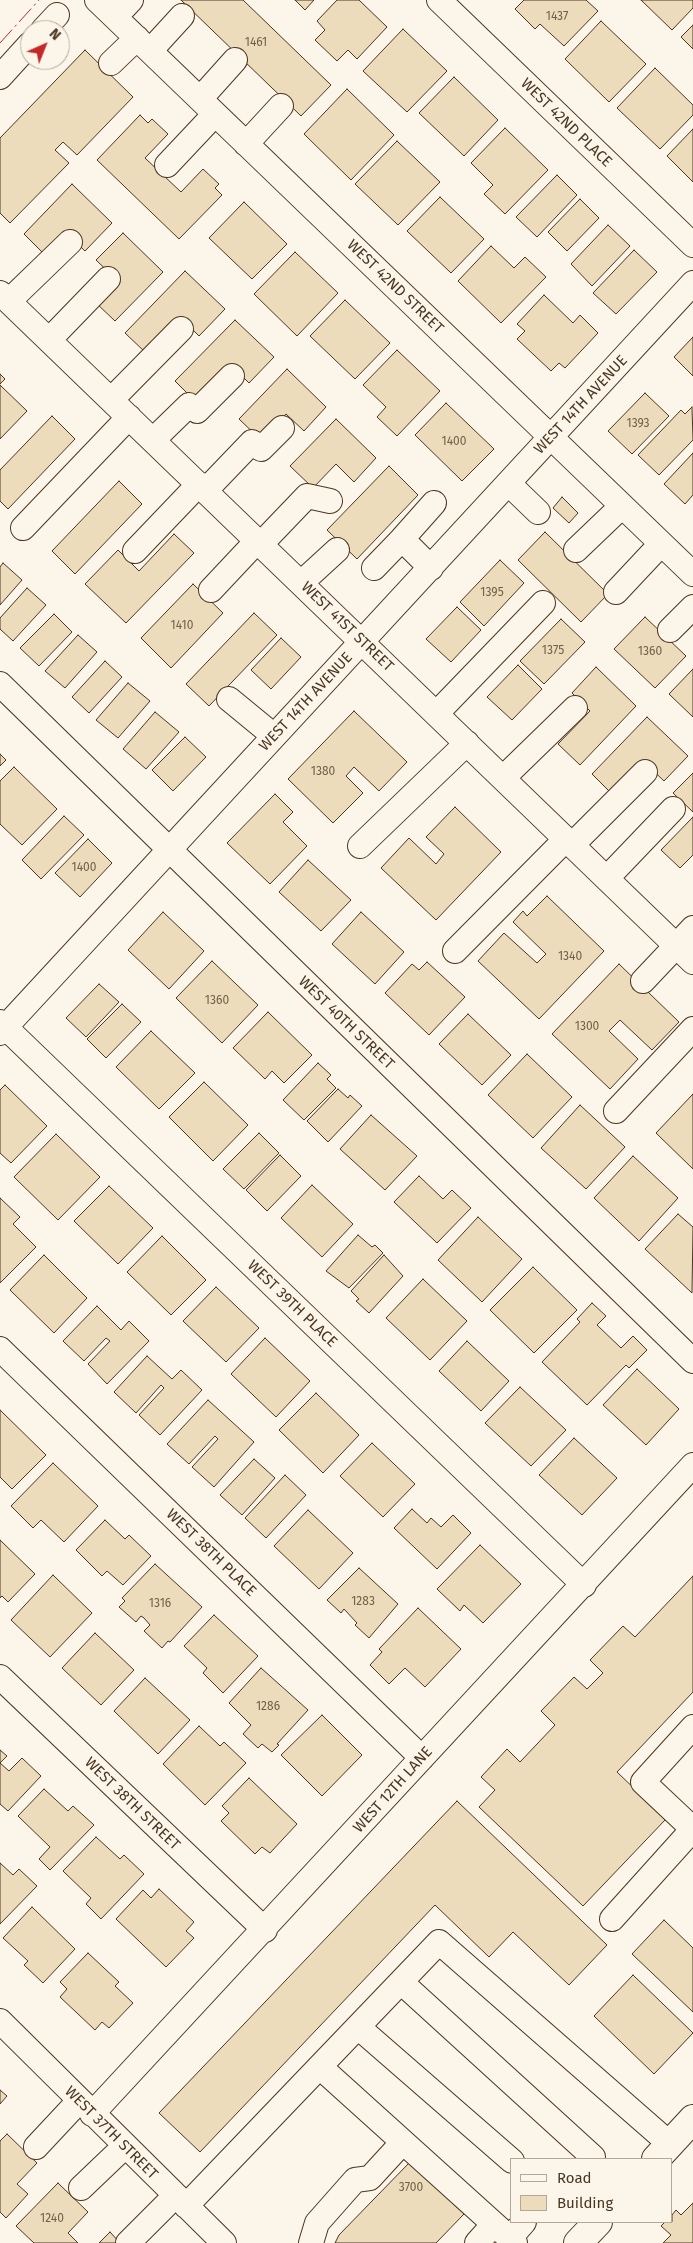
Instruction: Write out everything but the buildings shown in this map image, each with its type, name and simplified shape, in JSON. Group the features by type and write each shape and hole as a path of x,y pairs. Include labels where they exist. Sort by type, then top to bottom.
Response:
{"main road":[{"path":"663,2152 693,2119"},
{"path":"578,2243 597,2223"}],"street":[{"name":"WEST 42ND STREET","path":"97,0 693,574"},
{"path":"115,17 131,0"},
{"name":"WEST 42ND PLACE","path":"439,0 693,245"},
{"path":"111,63 144,45 182,16"},
{"path":"0,77 20,55"},
{"path":"167,165 208,106 235,60"},
{"path":"246,144 281,106"},
{"path":"4,297 70,242"},
{"path":"49,340 108,279"},
{"name":"WEST 14TH AVENUE","path":"2,1028 509,484 693,283"},
{"name":"WEST 41ST STREET","path":"4,297 693,962"},
{"path":"111,400 181,329"},
{"path":"153,440 189,406 196,411 232,376"},
{"path":"23,528 129,417"},
{"path":"135,551 252,442 261,450 282,428"},
{"path":"509,484 538,512"},
{"path":"211,590 307,496 330,501"},
{"path":"374,568 434,504"},
{"path":"576,550 622,506"},
{"path":"402,539 431,568"},
{"path":"616,592 661,544"},
{"path":"301,583 337,550"},
{"path":"436,714 543,603"},
{"path":"670,630 693,607"},
{"name":"WEST 40TH STREET","path":"0,684 693,1361"},
{"path":"229,699 274,736"},
{"path":"503,778 574,708"},
{"path":"360,846 467,743"},
{"path":"455,950 645,772"},
{"path":"607,878 673,809"},
{"path":"643,981 693,928"},
{"name":"WEST 39TH PLACE","path":"2,1028 584,1585"},
{"path":"616,1111 693,1029"},
{"name":"WEST 38TH PLACE","path":"0,1349 422,1758"},
{"name":"WEST 12TH LANE","path":"36,2147 86,2108 265,1930 693,1465"},
{"name":"WEST 38TH STREET","path":"0,1677 265,1930"},
{"path":"612,1919 693,1829 643,1782 693,1727"},
{"path":"128,2243 181,2201 320,2067 439,1942 663,2152"},
{"path":"401,1982 593,2157"},
{"name":"WEST 37TH STREET","path":"0,2021 224,2243"},
{"path":"358,2027 510,2159"},
{"path":"320,2067 403,2142 511,2232"},
{"path":"314,2233 355,2180 370,2178 403,2142"},
{"path":"81,2188 125,2146"},
{"path":"477,2243 511,2232"}],"power":[{"path":"0,43 39,0"}]}
